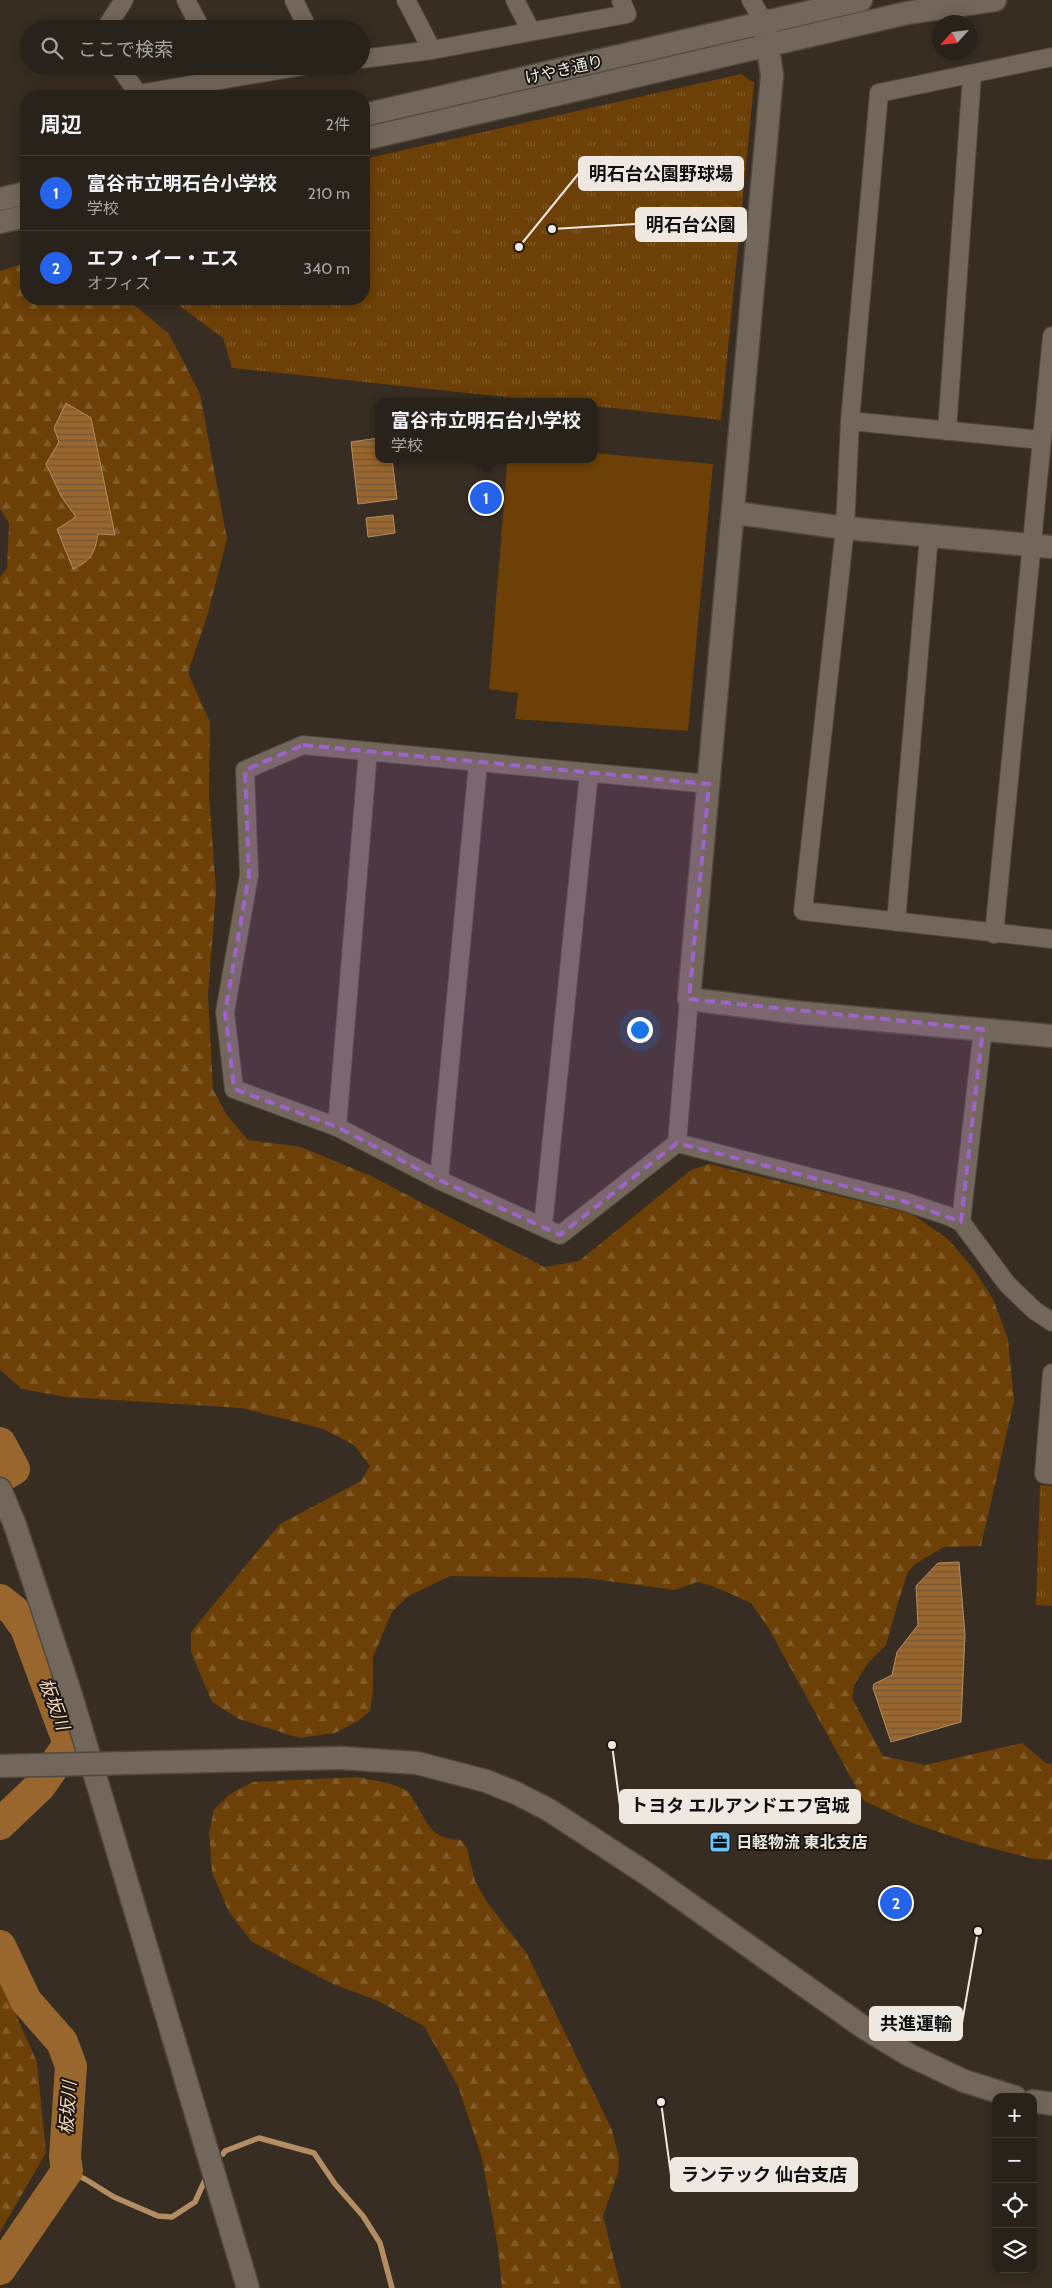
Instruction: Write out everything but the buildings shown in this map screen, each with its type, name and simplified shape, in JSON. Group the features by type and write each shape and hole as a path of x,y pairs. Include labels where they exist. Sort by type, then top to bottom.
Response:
{"street":[{"path":"111,20 124,0"},
{"path":"186,0 196,20"},
{"path":"294,0 304,20"},
{"path":"406,0 432,50"},
{"path":"515,0 532,31"},
{"path":"370,58 432,50 627,14 621,0"},
{"path":"751,0 764,22"},
{"path":"709,784 303,745 245,770 249,875 225,1012 234,1088 337,1127 439,1180 560,1235 677,1143 689,999 709,784 724,610 736,513 772,75 762,0"},
{"name":"けやき通り","path":"370,114 861,0"},
{"path":"370,138 907,14 995,0"},
{"path":"1052,57 879,94 850,422 845,528 803,911 994,934 1052,939"},
{"path":"125,75 135,90"},
{"path":"153,90 211,75"},
{"path":"947,431 972,75"},
{"path":"0,199 20,194"},
{"path":"0,222 20,217"},
{"path":"994,934 1042,546 1042,440 1052,336"},
{"path":"850,422 1042,440"},
{"path":"736,513 845,528 1042,546"},
{"path":"896,922 929,536"},
{"path":"337,1127 368,751"},
{"path":"439,1180 478,763"},
{"path":"543,1226 589,773"},
{"path":"689,999 793,1012 1052,1036"},
{"path":"962,1222 983,1030"},
{"path":"677,1143 903,1201 962,1222 1007,1284 1034,1310 1052,1322"},
{"path":"1052,1373 1044,1474 1052,1474"},
{"path":"2,1493 71,1695 248,2288"},
{"path":"0,1766 341,1758 417,1764 486,1782 516,1793 549,1810 648,1874 863,2027 909,2055 964,2081 1002,2093"},
{"path":"1037,2102 1052,2104"}],"highlighted area":[{"path":"303,745 709,784 689,999 983,1029 961,1222 903,1201 677,1143 560,1235 439,1180 337,1127 234,1089 225,1012 249,875 245,770"}],"green space":[{"path":"741,74 754,83 721,420 597,406 597,398 515,398 232,368 223,338 178,305 370,305 370,158"},
{"path":"20,265 20,305 134,305 169,334 200,394 227,539 208,613 188,673 210,722 209,795 216,891 208,995 213,1089 226,1114 248,1140 301,1147 371,1176 544,1267 579,1261 691,1170 709,1164 912,1214 948,1239 972,1267 993,1299 1008,1339 1014,1401 981,1546 944,1547 915,1564 908,1572 886,1645 869,1662 854,1685 852,1698 883,1756 925,1765 1022,1743 1046,1763 1052,1764 1052,1860 1034,1859 968,1842 915,1824 864,1801 769,1629 751,1603 715,1587 697,1582 675,1590 585,1578 450,1576 407,1597 392,1612 373,1657 373,1690 370,1711 358,1721 335,1733 300,1738 239,1719 212,1702 191,1652 191,1632 280,1524 361,1481 370,1466 354,1445 323,1429 241,1408 66,1397 22,1389 0,1370 0,577 7,568 9,523 0,509 0,271"},
{"path":"597,453 713,464 688,731 515,719 518,693 489,689 508,463 597,463"},
{"path":"1040,1485 1052,1486 1052,1606 1036,1605"},
{"path":"358,1777 390,1784 407,1791 432,1830 443,1837 461,1840 467,1848 475,1881 487,1902 527,1954 612,2130 619,2158 618,2173 603,2216 621,2288 502,2288 498,2248 482,2158 458,2086 424,2026 378,2001 333,1984 252,1942 229,1912 212,1872 209,1833 214,1810 230,1794 253,1782"},
{"path":"0,1979 37,2062 46,2153 0,2232"}],"shaded area":[{"path":"66,403 91,418 115,535 98,534 91,556 84,563 73,569 57,529 76,517 61,496 46,464 59,442 54,428"},
{"path":"375,438 375,463 392,463 397,499 358,504 351,442"},
{"path":"393,515 395,533 368,537 366,518"},
{"path":"959,1562 965,1635 961,1722 891,1742 873,1688 874,1684 892,1675 897,1652 918,1625 916,1586 938,1563"}],"waterway":[{"name":"板坂川","path":"0,1443 14,1469 0,1477"},
{"name":"板坂川","path":"0,1600 14,1611 26,1628 69,1744 40,1786 0,1824"},
{"name":"板坂川","path":"0,1946 26,2001 62,2042 71,2066 65,2157 67,2171 0,2269"},
{"path":"223,2154 225,2151 259,2138 314,2153 335,2184 363,2216 380,2243 392,2288"},
{"path":"67,2171 85,2179 114,2197 158,2216 172,2217 195,2202 205,2180"}],"place":[{"name":"明石台公園","path":"552,229"},
{"name":"明石台公園野球場","path":"519,247"},
{"name":"富谷市立明石台小学校","path":"486,498"},
{"name":"トヨタ エルアンドエフ宮城","path":"612,1745"},
{"name":"日軽物流 東北支店","path":"720,1842"},
{"name":"エフ・イー・エス","path":"896,1903"},
{"name":"共進運輸","path":"978,1931"},
{"name":"ランテック 仙台支店","path":"661,2102"}]}
